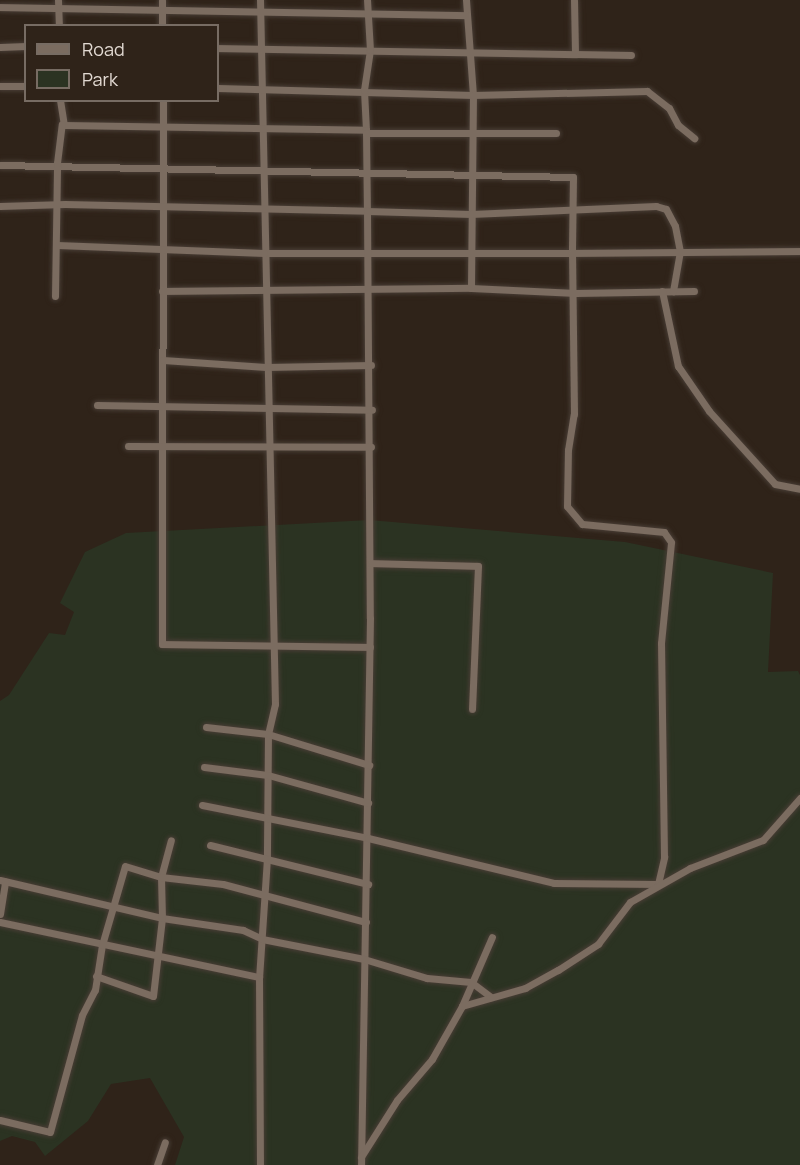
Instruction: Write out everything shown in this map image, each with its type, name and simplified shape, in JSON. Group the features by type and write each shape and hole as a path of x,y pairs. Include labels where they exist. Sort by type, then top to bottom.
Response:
{"street":[{"path":"162,0 162,24"},
{"path":"260,0 266,406 275,704 268,734 267,858 261,939 260,1165"},
{"path":"361,1165 364,959 368,884 372,410 367,211 369,172 364,90 370,50 367,0"},
{"path":"466,0 472,95 471,288"},
{"path":"574,0 575,54"},
{"path":"58,3 59,24"},
{"path":"0,7 58,3 163,9 260,8 467,15"},
{"path":"0,47 24,46"},
{"path":"219,48 631,55"},
{"path":"0,86 24,86"},
{"path":"219,88 364,90 472,95 647,91 669,108 678,125 694,138"},
{"path":"55,296 59,204 57,168 62,124 60,102"},
{"path":"163,102 161,208 162,644 273,643 370,647"},
{"path":"62,124 472,134 556,133"},
{"path":"0,165 57,168 263,169 573,177 574,414 568,450 567,506 582,524 664,532 671,542 661,643 664,857 658,884"},
{"path":"0,206 59,204 471,214 656,206 666,209 673,220 680,251 673,291"},
{"path":"57,245 264,253 800,251"},
{"path":"162,291 369,291 471,288 572,293 694,291"},
{"path":"662,291 678,366 709,411 775,484 800,489"},
{"path":"163,360 266,366 370,365"},
{"path":"98,405 266,406 372,410"},
{"path":"128,446 371,447"},
{"path":"371,563 477,566 472,709"},
{"path":"206,727 268,734 369,765"},
{"path":"204,767 268,775 369,803"},
{"path":"462,1006 525,988 598,944 630,903 658,884 764,840 800,798"},
{"path":"202,805 368,838 554,883 658,884"},
{"path":"96,976 153,996 162,918 161,877 171,840"},
{"path":"210,845 368,884"},
{"path":"0,1120 50,1132 82,1015 95,990 102,945 116,906 125,866 161,877 223,884 366,922"},
{"path":"0,915 3,880 162,918 243,930 261,939 364,959 427,978 471,982 491,997"},
{"path":"0,922 260,977"},
{"path":"361,1156 397,1100 432,1059 462,1006 492,937"},
{"path":"157,1165 165,1142"}],"green space":[{"path":"369,520 625,542 773,573 768,672 798,671 800,675 800,1165 175,1165 184,1137 150,1078 111,1084 88,1121 45,1156 35,1142 12,1136 0,1141 0,701 9,695 49,633 65,635 74,612 60,603 85,552 126,533"}]}
